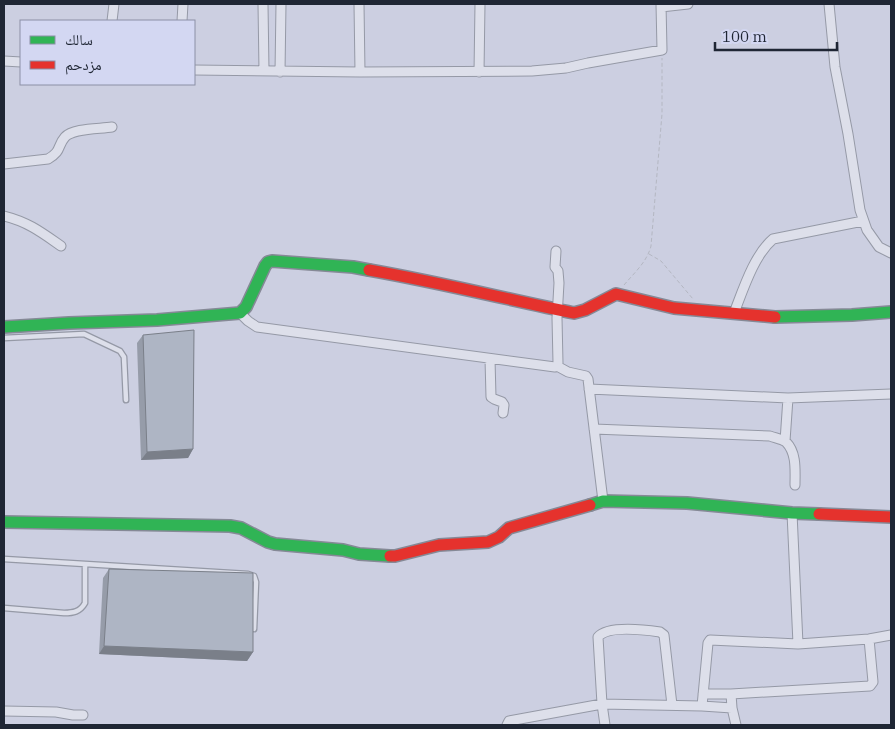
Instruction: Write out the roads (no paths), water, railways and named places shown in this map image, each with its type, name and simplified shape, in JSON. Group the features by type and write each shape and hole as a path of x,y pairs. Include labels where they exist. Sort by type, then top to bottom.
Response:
{"street":[{"path":"112,20 114,4"},
{"path":"182,20 183,4"},
{"path":"263,4 264,71"},
{"path":"280,72 281,4"},
{"path":"359,4 360,72"},
{"path":"479,72 480,4"},
{"path":"195,70 479,72 566,68 662,50 661,5 688,4"},
{"path":"829,4 835,67 862,221 879,247 891,253"},
{"path":"4,60 20,62"},
{"path":"4,164 48,159 55,155 64,139 72,132 112,127"},
{"path":"4,216 31,225 61,246"},
{"path":"734,313 756,261 765,245 773,239 862,221"},
{"path":"556,251 554,266 558,271 557,366"},
{"path":"4,327 157,320 240,313 246,307 265,266 268,262 272,261 353,267 424,280 574,313 581,312 616,294 674,308 775,317 852,316 891,312"},
{"path":"240,313 257,327 490,359 552,367 557,366 568,372 586,376 588,379 603,501"},
{"path":"490,359 491,397 502,402 504,405 503,413"},
{"path":"589,389 788,398 891,394"},
{"path":"784,441 788,398"},
{"path":"594,429 770,436 784,441 792,450 796,465 795,485"},
{"path":"4,522 230,526 241,528 275,544 343,550 359,554 396,556 439,545 488,542 509,528 520,524 603,501 687,502 792,514 891,517"},
{"path":"792,514 798,644"},
{"path":"605,725 598,637 602,633 638,629 660,632 664,636 672,705"},
{"path":"702,706 708,643 710,640 798,644 869,639 891,635"},
{"path":"703,694 870,686 873,682 869,639"},
{"path":"732,694 732,708 736,725"},
{"path":"507,725 509,721 602,704 732,708"},
{"path":"4,711 56,712 83,715"}],"lane":[{"path":"4,338 84,334 120,351 124,357 126,400"},
{"path":"4,559 243,573 254,576 256,582 254,629"},
{"path":"4,608 74,613 82,608 85,603 85,564"}]}
